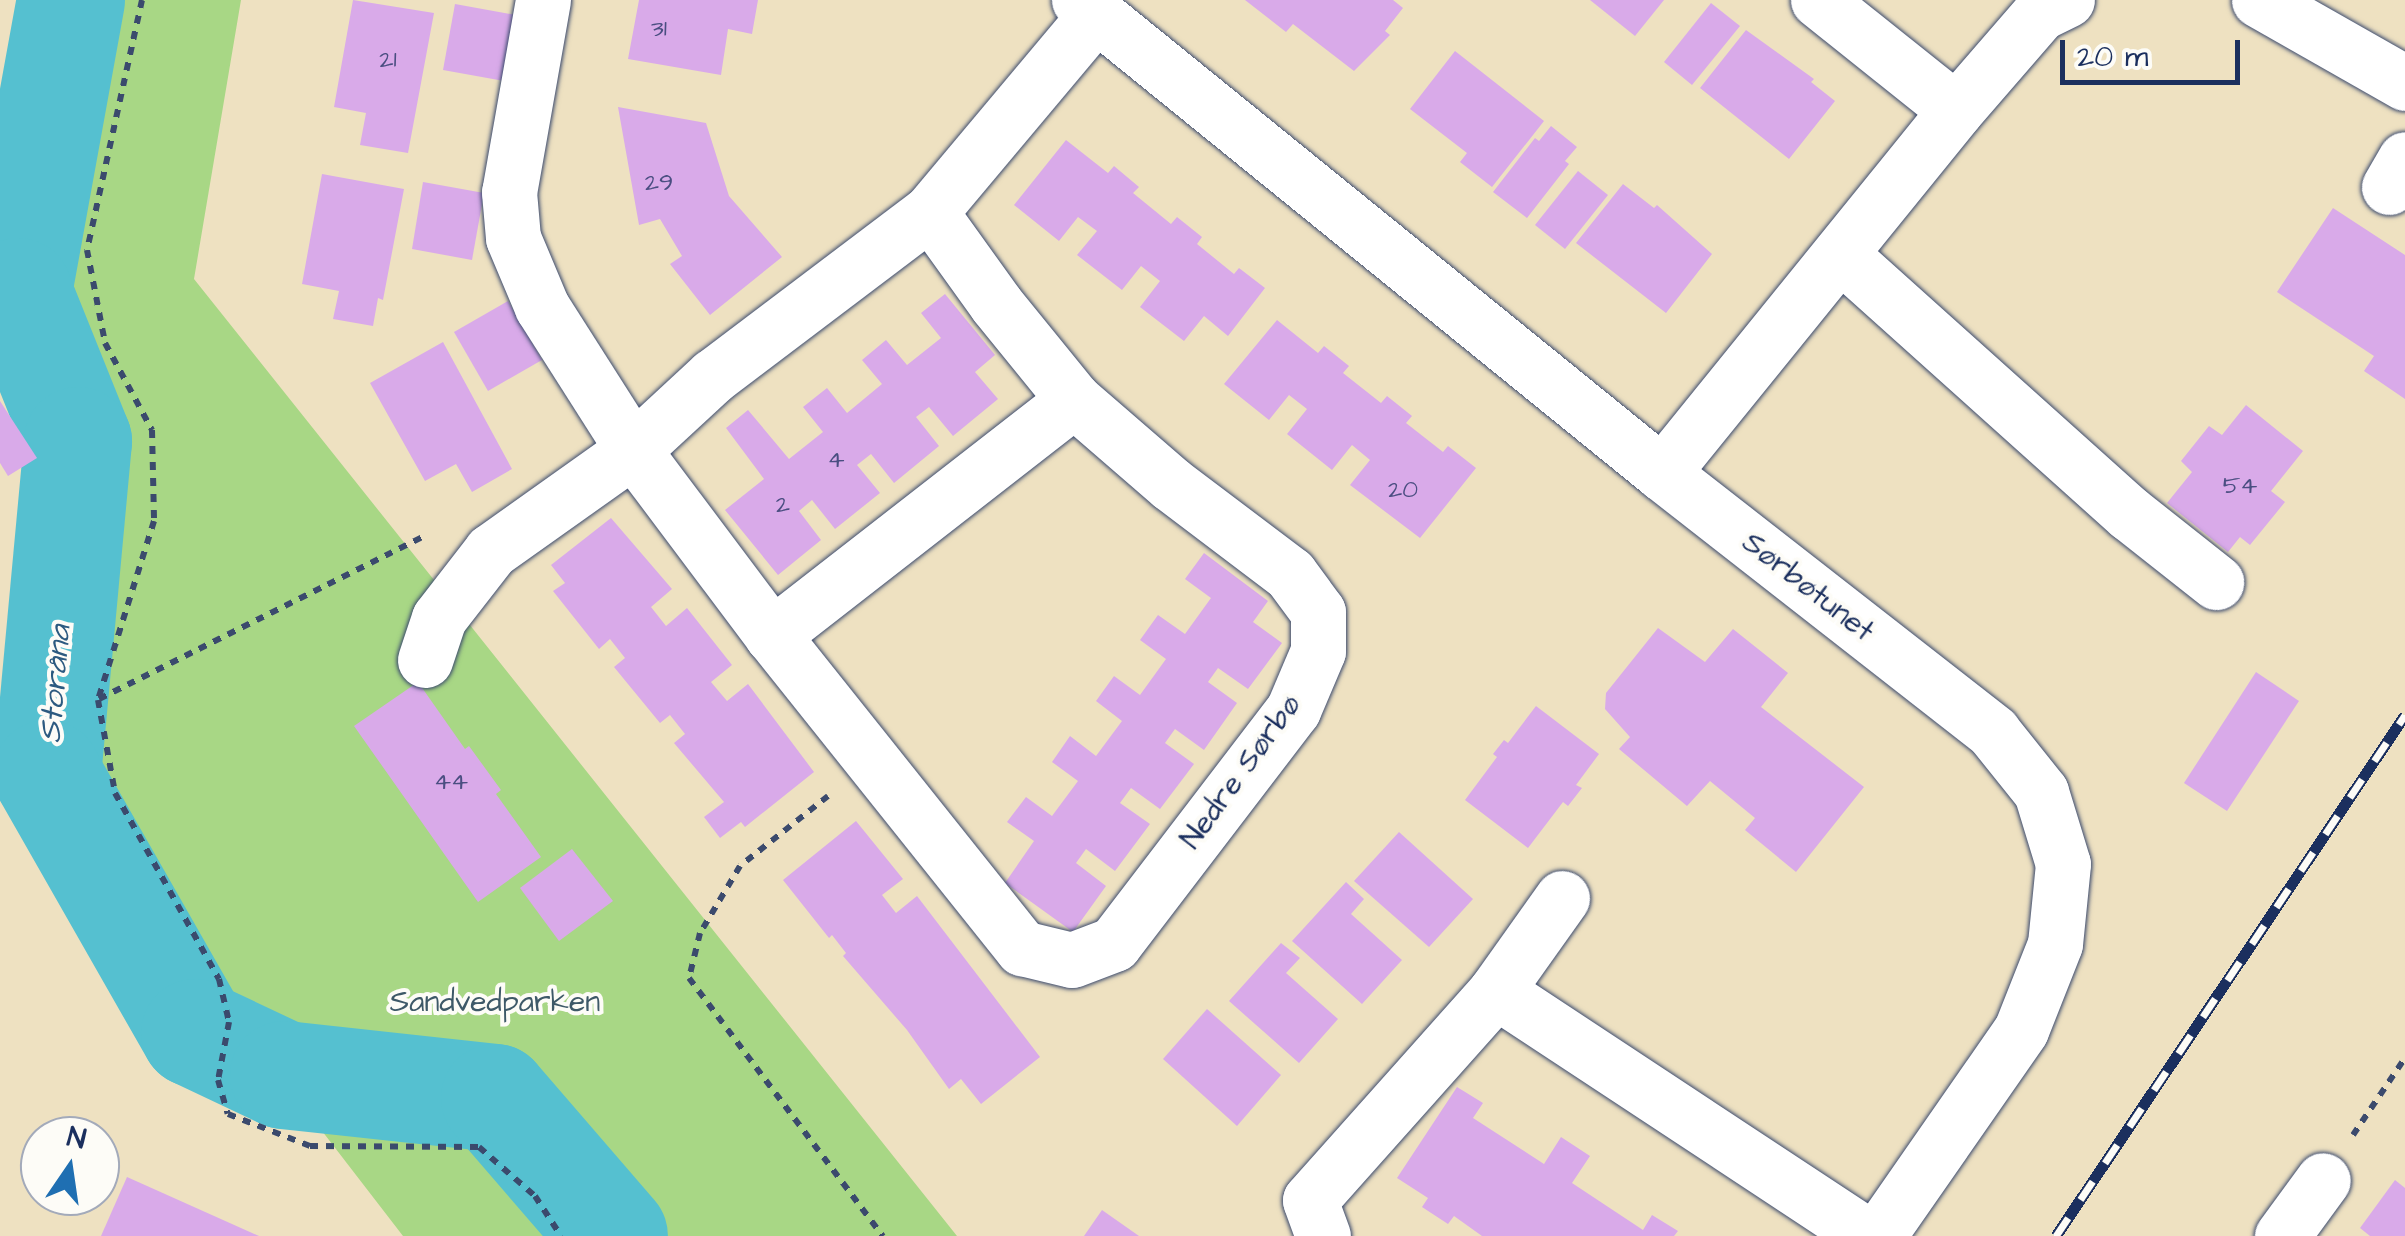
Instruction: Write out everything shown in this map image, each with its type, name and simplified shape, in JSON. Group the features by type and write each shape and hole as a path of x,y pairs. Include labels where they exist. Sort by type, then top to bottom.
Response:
{"street":[{"name":"Nedre Sørbø","path":"543,0 509,192 513,238 542,308 634,450 772,635 1022,948 1072,960 1114,944 1292,710 1318,651 1318,612 1290,574 1171,484 1074,400 996,304 930,212"},
{"path":"1818,0 1956,110"},
{"path":"426,660 439,618 491,552 634,450 713,376 930,212 1088,7 1662,473 1956,110 2040,13 2067,0"},
{"path":"2259,0 2405,82"},
{"path":"1840,254 2130,514 2216,582"},
{"path":"772,635 1074,400"},
{"name":"Sørbøtunet","path":"1662,473 1992,732 2041,792 2063,864 2054,944 2021,1030 1878,1236"},
{"path":"1317,1218 1496,991 1562,898"},
{"path":"1496,991 1866,1236"},
{"path":"2282,1236 2322,1180"}],"path":[{"path":"142,0 87,250 105,342 152,430 154,521 98,700 115,793 219,978 230,1022 218,1080 228,1114 310,1146 480,1147 535,1196 561,1236"},
{"path":"98,700 453,522 491,552"},
{"path":"872,761 740,866 700,933 689,978 883,1236"},
{"path":"2322,1180 2405,1058"}],"green space":[{"name":"Sandvedparken","path":"36,0 241,0 194,279 957,1236 403,1236 47,774 66,572 18,292"}],"building":[{"path":"353,0 434,13 408,153 360,145 366,113 334,107"},
{"path":"639,0 758,0 752,34 728,29 721,75 628,59"},
{"path":"1245,0 1393,0 1403,8 1385,31 1390,35 1354,71 1293,24 1286,32"},
{"path":"1590,0 1664,0 1635,36"},
{"path":"1711,3 1740,26 1692,85 1664,62"},
{"path":"455,4 516,15 504,81 443,70"},
{"path":"1746,30 1814,79 1811,82 1835,101 1789,159 1700,88"},
{"path":"1455,51 1544,121 1492,187 1460,162 1467,153 1410,109"},
{"path":"618,107 706,123 729,196 782,257 710,315 670,264 682,256 660,219 639,225"},
{"path":"1551,126 1577,147 1565,161 1569,164 1527,218 1493,192 1535,138 1539,141"},
{"path":"1066,140 1108,173 1114,166 1139,187 1133,193 1171,224 1177,217 1202,237 1197,244 1234,274 1239,268 1265,288 1228,336 1204,316 1184,341 1140,307 1160,281 1141,266 1122,290 1077,255 1097,231 1078,217 1059,241 1014,205"},
{"path":"1578,171 1608,195 1565,249 1535,225"},
{"path":"322,174 404,189 383,300 378,298 373,326 333,319 339,291 302,284"},
{"path":"423,182 484,193 472,260 412,249"},
{"path":"1623,184 1654,208 1657,205 1712,254 1666,313 1576,243"},
{"path":"2333,208 2405,255 2405,399 2364,371 2374,356 2277,292"},
{"path":"945,294 995,355 975,372 998,399 953,436 929,407 916,417 939,446 894,483 871,454 857,465 880,493 835,529 812,500 799,511 821,540 778,575 725,510 764,479 726,428 748,410 789,459 823,432 803,407 827,388 847,413 882,384 862,360 886,340 907,365 941,338 921,313"},
{"path":"508,301 542,360 488,391 454,332"},
{"path":"1277,320 1318,353 1324,346 1349,366 1343,373 1381,403 1387,396 1412,416 1406,423 1443,452 1448,446 1476,468 1420,538 1350,485 1370,460 1352,445 1332,470 1287,434 1307,409 1289,395 1269,420 1224,384"},
{"path":"443,342 512,469 472,492 456,464 425,481 370,383"},
{"path":"0,401 37,458 8,476 0,463"},
{"path":"2246,405 2303,451 2271,491 2285,502 2250,545 2240,537 2228,552 2167,503 2192,472 2181,461 2209,426 2222,435"},
{"path":"611,518 672,589 651,607 666,626 687,608 732,665 711,682 727,701 748,684 814,772 745,827 741,822 720,838 704,817 724,802 674,743 685,734 670,715 660,723 614,667 625,658 610,639 599,649 553,591 565,583 551,565"},
{"path":"1204,553 1268,601 1253,622 1282,643 1248,689 1218,668 1208,682 1237,703 1204,750 1175,729 1165,743 1194,764 1160,809 1131,788 1120,803 1150,824 1115,871 1086,849 1076,863 1106,886 1073,932 1005,883 1034,841 1007,822 1026,797 1052,816 1078,781 1052,762 1070,736 1096,756 1122,721 1096,701 1114,676 1140,695 1166,659 1140,640 1158,615 1185,634 1211,598 1185,579"},
{"path":"1658,628 1705,662 1733,629 1788,673 1761,707 1864,787 1796,872 1745,830 1755,818 1710,781 1687,806 1619,749 1630,737 1605,709 1606,693"},
{"path":"2256,672 2299,701 2227,811 2184,783"},
{"path":"418,682 465,749 469,746 501,790 496,794 541,857 478,902 354,726"},
{"path":"1536,706 1599,754 1576,785 1582,788 1568,806 1563,802 1528,848 1465,800 1497,757 1493,754 1504,740 1508,743"},
{"path":"856,821 903,879 882,895 896,913 917,896 1040,1057 981,1104 961,1079 949,1089 907,1030 843,956 846,953 832,935 829,938 783,880"},
{"path":"1399,832 1473,899 1429,947 1354,881"},
{"path":"572,849 613,901 559,941 520,888"},
{"path":"1346,882 1364,899 1351,914 1402,960 1362,1004 1292,941"},
{"path":"1281,943 1300,958 1286,973 1338,1019 1299,1063 1229,1001"},
{"path":"1207,1009 1281,1075 1237,1126 1163,1059"},
{"path":"1457,1087 1483,1103 1473,1118 1544,1164 1561,1137 1590,1156 1572,1183 1643,1230 1652,1215 1678,1231 1674,1236 1482,1236 1454,1216 1448,1224 1422,1207 1428,1198 1397,1178"},
{"path":"127,1177 259,1236 101,1236 110,1216 120,1216 120,1193"},
{"path":"2395,1180 2405,1188 2405,1236 2370,1236 2360,1228"},
{"path":"1102,1210 1139,1236 1084,1236"}],"waterway":[{"name":"Storåna","path":"71,0 18,292 78,441 47,774 195,1033 284,1075 495,1098 614,1236"}],"railway":[{"path":"2056,1236 2405,715"}]}
